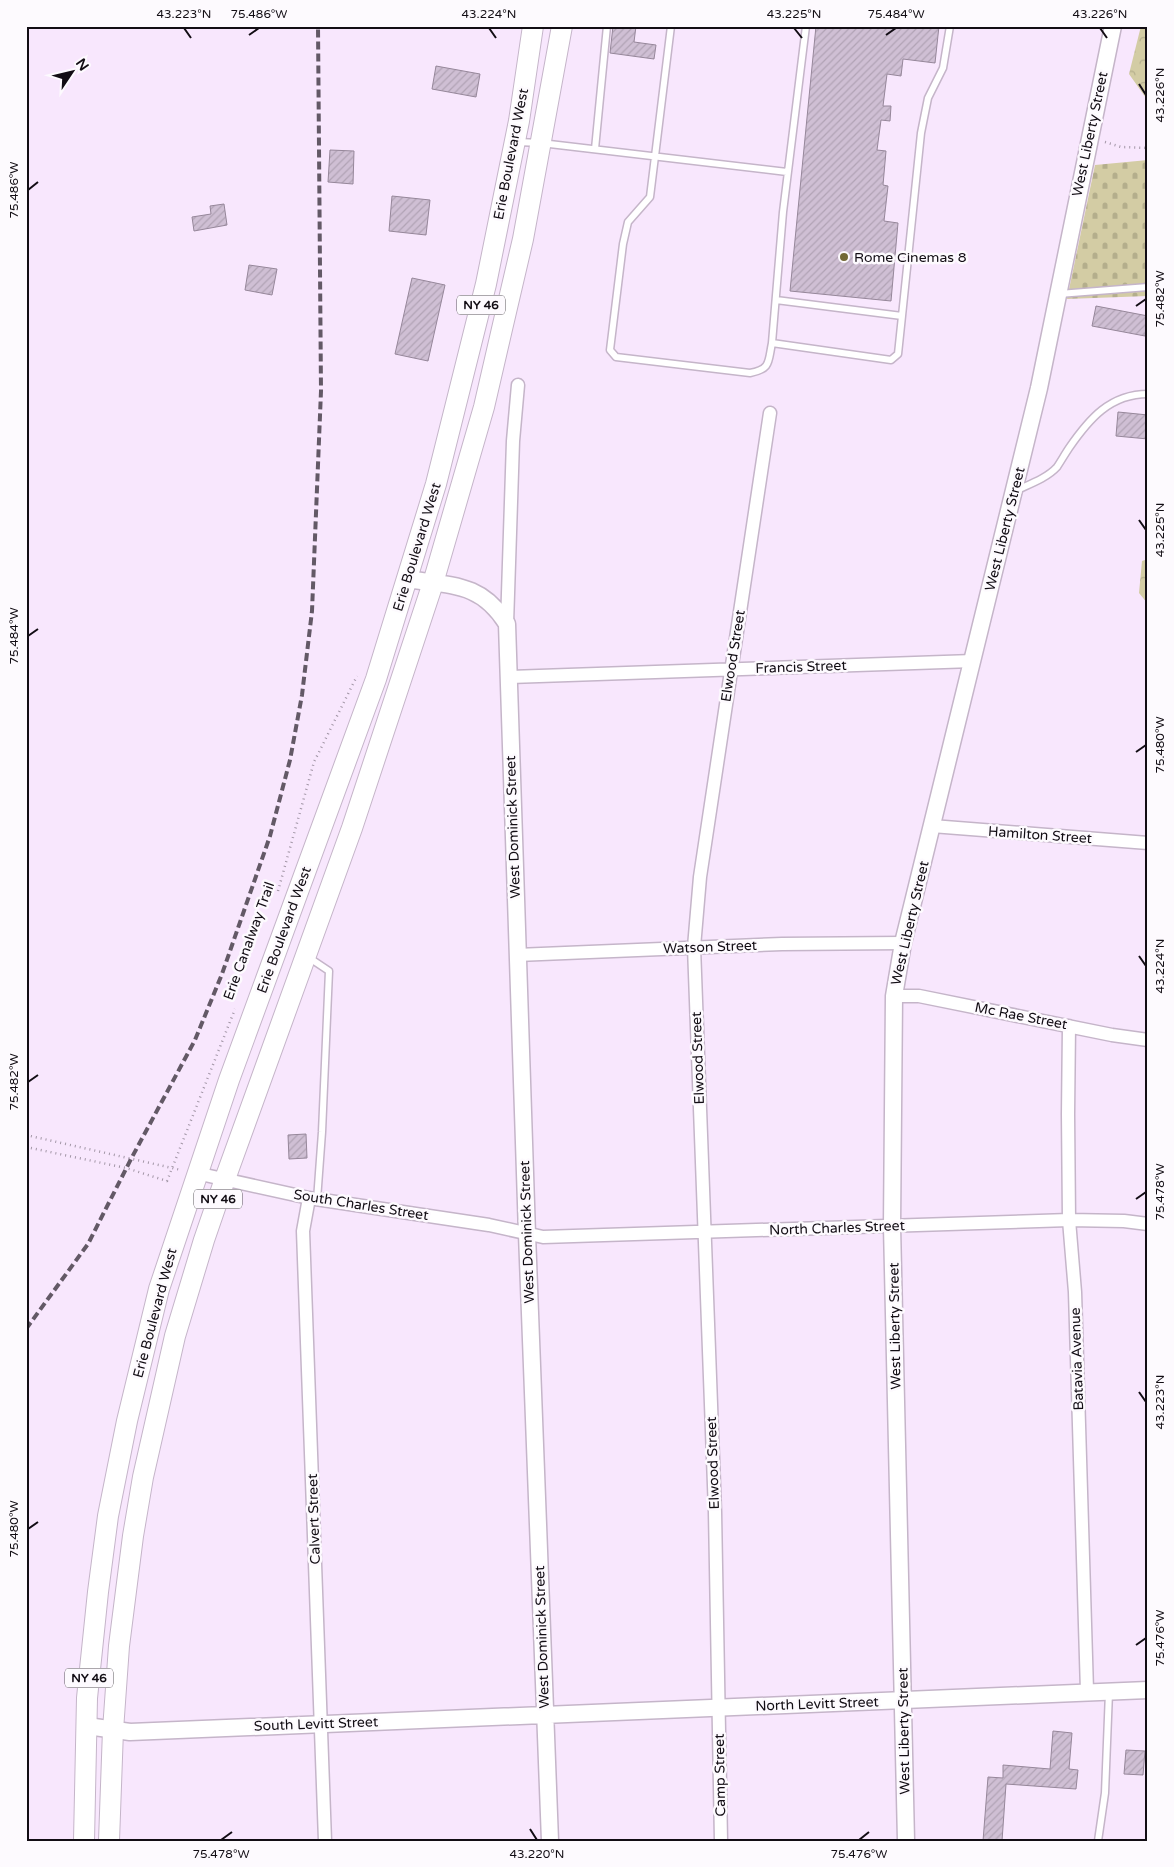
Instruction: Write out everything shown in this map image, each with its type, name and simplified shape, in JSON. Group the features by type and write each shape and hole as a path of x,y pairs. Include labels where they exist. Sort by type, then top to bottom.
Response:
{"main road":[{"name":"Erie Boulevard West","path":"84,1841 87,1698 108,1516 126,1422 159,1289 196,1174 376,679 436,484 486,284 515,141 534,26"},
{"name":"Erie Boulevard West","path":"109,1841 113,1730 119,1646 133,1536 143,1477 175,1336 204,1240 355,818 433,583 484,407 523,239 562,26"}],"street":[{"name":"West Liberty Street","path":"906,1841 892,1226 894,996 903,943 1038,388 1113,26"},
{"name":"West Dominick Street","path":"518,385 513,441 507,624 510,677 510,758 550,1841"},
{"name":"Elwood Street","path":"718,1708 715,1512 694,947 700,877 770,413"},
{"path":"407,579 470,590 484,596 498,610 507,624"},
{"name":"Francis Street","path":"510,677 973,661"},
{"name":"Hamilton Street","path":"932,826 1148,843"},
{"name":"Watson Street","path":"517,955 782,944 903,943"},
{"name":"Mc Rae Street","path":"894,996 919,996 1148,1040"},
{"name":"Batavia Avenue","path":"1069,1026 1069,1220 1074,1292 1087,1691"},
{"name":"South Charles Street","path":"196,1174 313,1199 489,1225 527,1234"},
{"name":"Calvert Street","path":"313,1199 303,1231 325,1841"},
{"name":"North Charles Street","path":"527,1234 544,1237 1069,1220 1124,1221 1148,1224"},
{"name":"North Levitt Street","path":"545,1715 904,1701 1109,1690 1148,1690"},
{"name":"Camp Street","path":"718,1708 721,1841"},
{"name":"South Levitt Street","path":"87,1726 130,1732 545,1715"}],"lane":[{"path":"595,149 607,26"},
{"path":"671,26 650,197 628,222 623,244 610,350 616,357 750,373 762,371 768,364 772,343 787,172 806,26"},
{"path":"772,343 891,360 898,354 921,134 928,98 943,68 950,26"},
{"path":"515,141 787,172"},
{"path":"1058,294 1148,287"},
{"path":"776,300 902,316"},
{"path":"1014,492 1040,480 1056,468 1069,447 1099,410 1116,401 1140,394 1148,394"},
{"path":"305,955 329,971 322,1132 313,1199"},
{"path":"1098,1841 1105,1793 1109,1690"}],"path":[{"path":"1089,136 1121,148 1148,148"},
{"name":"Erie Canalway Trail","path":"278,893 314,762 361,668"},
{"name":"Erie Canalway Trail","path":"172,1168 238,1002"},
{"path":"26,1136 196,1174"},
{"path":"26,1147 126,1168 167,1181 172,1168"}],"green space":[{"path":"1141,26 1148,26 1148,98 1146,98 1129,74"},
{"path":"1148,160 1148,296 1067,299 1095,165"},
{"path":"1148,559 1148,604 1139,593 1142,561"}],"building":[{"path":"613,26 636,26 634,42 656,45 654,59 610,53"},
{"path":"816,26 939,26 935,63 903,59 901,76 887,74 883,106 891,106 890,121 881,120 877,150 886,151 883,185 888,186 884,221 898,223 891,301 790,291"},
{"path":"436,66 480,74 476,97 432,89"},
{"path":"330,150 354,151 353,184 328,182"},
{"path":"392,196 430,200 426,235 389,231"},
{"path":"224,204 227,225 194,231 192,217 211,214 210,206"},
{"path":"249,265 277,269 272,295 245,290"},
{"path":"412,278 445,285 428,361 395,354"},
{"path":"1096,306 1148,316 1145,336 1092,326"},
{"path":"1118,412 1148,415 1148,439 1116,436"},
{"path":"306,1134 307,1158 289,1159 288,1135"},
{"path":"1053,1731 1072,1733 1069,1769 1078,1770 1076,1789 1006,1784 1002,1841 983,1841 988,1777 1003,1778 1003,1765 1050,1769"},
{"path":"1126,1750 1145,1751 1143,1775 1124,1774"}],"railway":[{"path":"26,1329 88,1244 195,1040 222,974 270,836 290,760 302,695 312,611 321,391 318,26"}],"place":[{"name":"Rome Cinemas 8","path":"844,257"}]}
